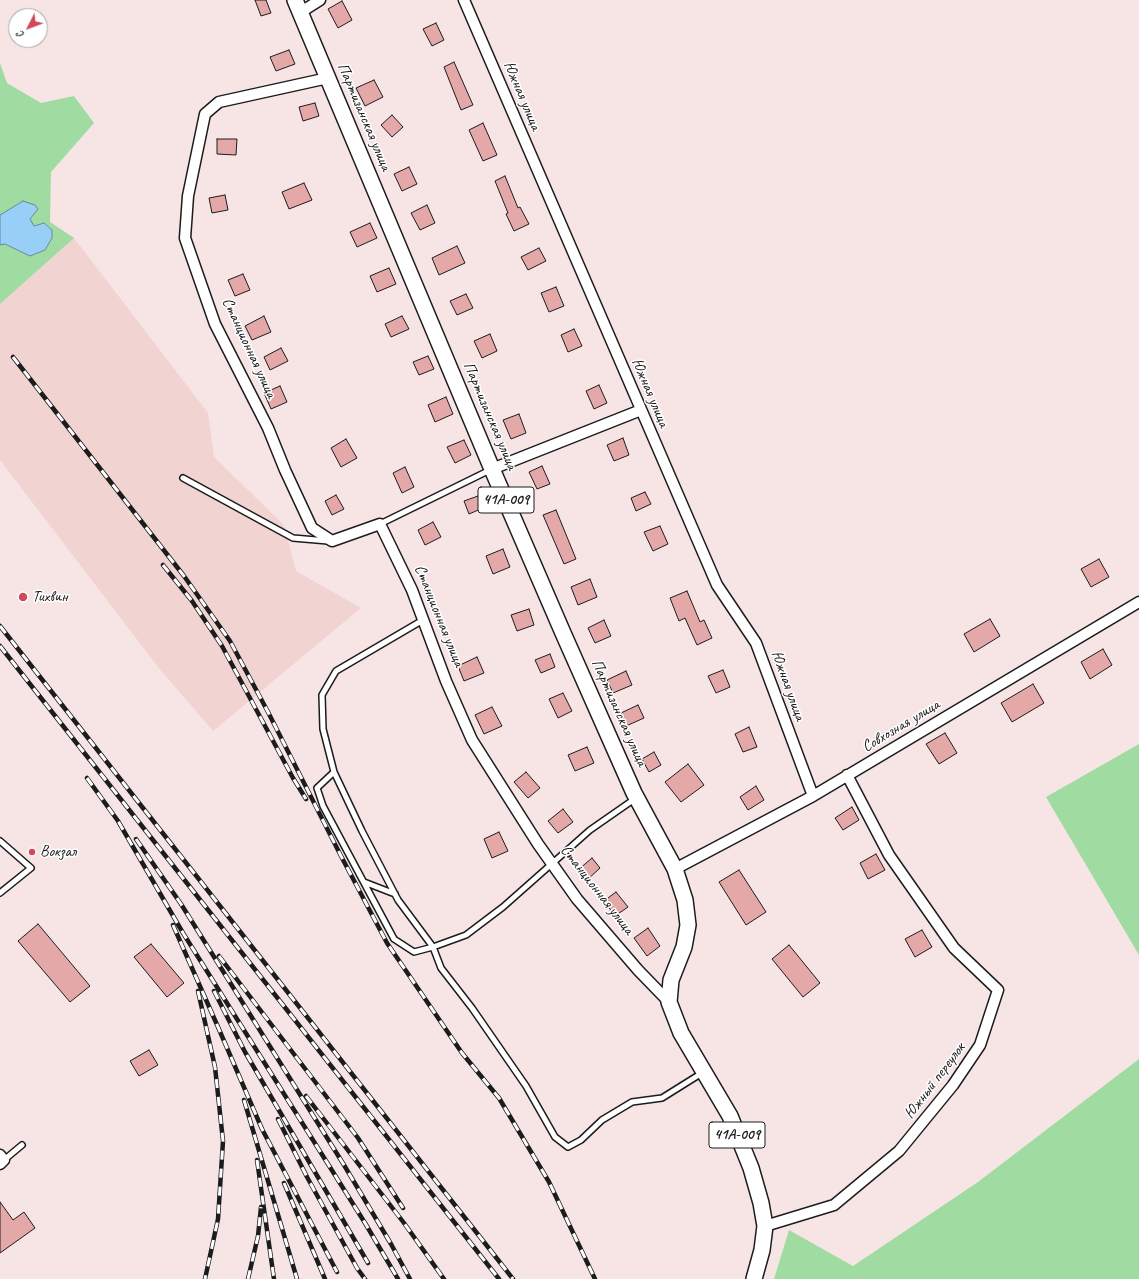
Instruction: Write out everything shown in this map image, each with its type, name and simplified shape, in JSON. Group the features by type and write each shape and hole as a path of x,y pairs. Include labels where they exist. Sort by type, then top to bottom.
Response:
{"main road":[{"name":"Партизанская улица","path":"298,6 492,469 637,797 675,869 685,900 688,925 684,947 671,980 669,1002"},
{"name":"Станционная улица","path":"669,1002 681,1034 730,1116 751,1168 761,1203 765,1226 762,1250 754,1279"}],"street":[{"path":"298,6 320,0"},
{"name":"Южная улица","path":"464,0 717,585 756,643 813,796"},
{"name":"Станционная улица","path":"328,78 219,102 205,114 188,196 185,238 215,324 268,428 284,470 312,528 332,542"},
{"path":"492,469 641,410"},
{"path":"332,542 380,524"},
{"name":"Станционная улица","path":"380,524 412,590 446,682 472,740 576,899 638,970 669,1002"},
{"name":"Совхозная улица","path":"675,869 813,796 1139,602"},
{"name":"Южный переулок","path":"765,1226 834,1205 899,1151 953,1085 980,1045 998,990 954,948 889,854 847,775"}],"lane":[{"path":"380,524 492,469"},
{"path":"183,478 293,538 332,542"},
{"path":"423,620 336,671 322,695 323,729 334,772 362,831 395,894 433,947 441,968 472,1008 526,1086 555,1138 568,1146 581,1140 602,1120 632,1102 662,1098 704,1072"},
{"path":"334,772 317,788 323,806 394,939 414,952 466,935 503,907 590,830 637,797"},
{"path":"0,841 31,868 0,893"},
{"path":"364,882 395,894"},
{"path":"1,1160 22,1145"}],"shaded area":[{"path":"74,238 208,413 214,457 284,525 296,571 361,608 213,731 158,667 0,460 0,304"}],"green space":[{"path":"0,63 7,83 41,103 74,96 94,123 51,172 50,222 74,238 0,304 0,245 5,244 30,256 45,250 52,238 52,230 44,223 34,226 30,219 38,209 23,201 0,215"},
{"path":"1139,744 1139,955 1046,797"},
{"path":"1139,1059 1139,1279 774,1279 789,1230 853,1266 978,1182"}],"water":[{"path":"23,201 35,205 38,209 30,219 34,226 44,223 52,230 52,238 45,250 30,256 5,244 0,245 0,215"}],"building":[{"path":"255,0 266,0 271,13 261,16"},
{"path":"342,1 352,20 338,28 328,9"},
{"path":"436,23 444,40 432,46 423,29"},
{"path":"289,50 295,64 276,71 270,57"},
{"path":"454,62 473,105 461,110 444,67"},
{"path":"374,80 383,97 365,106 356,88"},
{"path":"315,103 319,116 303,121 299,107"},
{"path":"392,115 403,127 392,137 381,125"},
{"path":"483,123 497,155 483,161 469,130"},
{"path":"217,139 237,139 236,155 217,154"},
{"path":"409,167 417,184 402,191 394,174"},
{"path":"505,176 518,208 520,207 529,224 514,231 506,214 508,213 495,181"},
{"path":"304,183 312,200 289,209 282,192"},
{"path":"225,195 228,210 212,213 209,198"},
{"path":"427,205 435,223 420,230 411,213"},
{"path":"370,223 377,238 357,247 350,232"},
{"path":"457,246 465,263 439,275 432,258"},
{"path":"539,248 546,261 528,270 521,257"},
{"path":"389,268 396,284 377,292 370,276"},
{"path":"243,274 250,290 235,296 228,280"},
{"path":"556,287 564,306 549,312 541,293"},
{"path":"466,294 473,308 457,315 450,301"},
{"path":"264,316 271,332 252,340 245,326"},
{"path":"402,316 409,329 391,337 385,324"},
{"path":"574,329 582,346 568,352 561,335"},
{"path":"490,334 497,351 482,358 474,341"},
{"path":"281,348 288,361 270,370 264,357"},
{"path":"428,356 434,369 419,375 413,362"},
{"path":"599,385 607,403 594,409 586,391"},
{"path":"280,386 287,402 271,409 264,393"},
{"path":"446,397 453,414 435,422 428,405"},
{"path":"519,414 526,433 511,439 503,420"},
{"path":"623,438 629,455 614,461 607,445"},
{"path":"346,439 357,458 341,467 331,448"},
{"path":"464,440 471,455 455,463 447,447"},
{"path":"542,466 550,484 537,489 529,472"},
{"path":"405,467 414,487 402,493 393,473"},
{"path":"645,492 651,504 636,511 631,498"},
{"path":"336,495 344,509 332,515 325,501"},
{"path":"478,496 483,508 469,514 464,501"},
{"path":"556,510 576,559 564,564 543,515"},
{"path":"433,522 441,537 425,545 418,530"},
{"path":"660,526 668,544 653,551 644,532"},
{"path":"503,549 510,567 493,574 486,556"},
{"path":"1099,559 1109,577 1091,587 1081,569"},
{"path":"590,579 597,597 578,605 571,587"},
{"path":"687,591 700,622 704,620 712,638 697,645 685,618 679,621 670,598"},
{"path":"529,609 534,625 517,631 511,615"},
{"path":"990,619 1000,636 974,652 964,634"},
{"path":"604,620 611,636 595,643 588,628"},
{"path":"1103,649 1112,665 1090,679 1081,662"},
{"path":"550,654 555,667 541,673 535,660"},
{"path":"477,657 484,673 464,681 458,666"},
{"path":"723,670 730,687 716,693 708,676"},
{"path":"626,671 632,685 613,693 607,680"},
{"path":"1033,684 1044,703 1012,722 1001,703"},
{"path":"563,693 572,711 558,718 549,699"},
{"path":"638,705 644,718 626,726 621,713"},
{"path":"492,707 502,726 484,734 475,715"},
{"path":"749,727 757,747 743,752 735,734"},
{"path":"945,733 957,753 939,764 926,744"},
{"path":"587,747 594,763 575,771 568,755"},
{"path":"654,752 661,765 649,772 642,759"},
{"path":"688,764 704,785 681,802 665,782"},
{"path":"526,772 540,788 528,798 514,782"},
{"path":"756,786 764,800 748,810 740,797"},
{"path":"852,807 859,820 843,830 835,818"},
{"path":"563,809 573,822 558,833 548,821"},
{"path":"499,832 508,851 492,858 484,839"},
{"path":"876,854 885,870 868,879 860,863"},
{"path":"592,858 600,868 587,880 578,870"},
{"path":"739,870 766,912 746,925 719,882"},
{"path":"616,892 628,907 615,916 604,901"},
{"path":"38,924 90,986 70,1002 18,941"},
{"path":"648,928 660,946 647,956 634,938"},
{"path":"922,930 932,947 915,957 905,939"},
{"path":"151,944 184,983 167,997 134,957"},
{"path":"789,945 820,983 803,997 772,959"},
{"path":"149,1050 158,1065 139,1076 130,1061"},
{"path":"0,1202 13,1220 24,1212 35,1228 0,1253"}],"railway":[{"path":"13,357 184,576 230,641 387,943 462,1053 499,1098 549,1182 595,1279"},
{"path":"163,565 192,601 222,646 293,778 306,799"},
{"path":"0,626 513,1279"},
{"path":"0,646 499,1279"},
{"path":"87,778 118,821 183,933 365,1223 398,1279"},
{"path":"136,839 181,904 344,1165 410,1279"},
{"path":"173,925 262,1129 337,1272"},
{"path":"219,956 358,1138 403,1208"},
{"path":"198,991 215,1067 223,1141 218,1219 205,1279"},
{"path":"214,991 245,1052 368,1263"},
{"path":"306,1096 404,1223 444,1279"},
{"path":"244,1100 297,1279"},
{"path":"278,1119 307,1177 357,1268 365,1279"},
{"path":"257,1160 274,1279"},
{"path":"284,1183 325,1279"},
{"path":"248,1279 258,1236 261,1207"}],"place":[{"name":"Тихвин","path":"23,597"},
{"name":"Вокзал","path":"32,852"}]}
